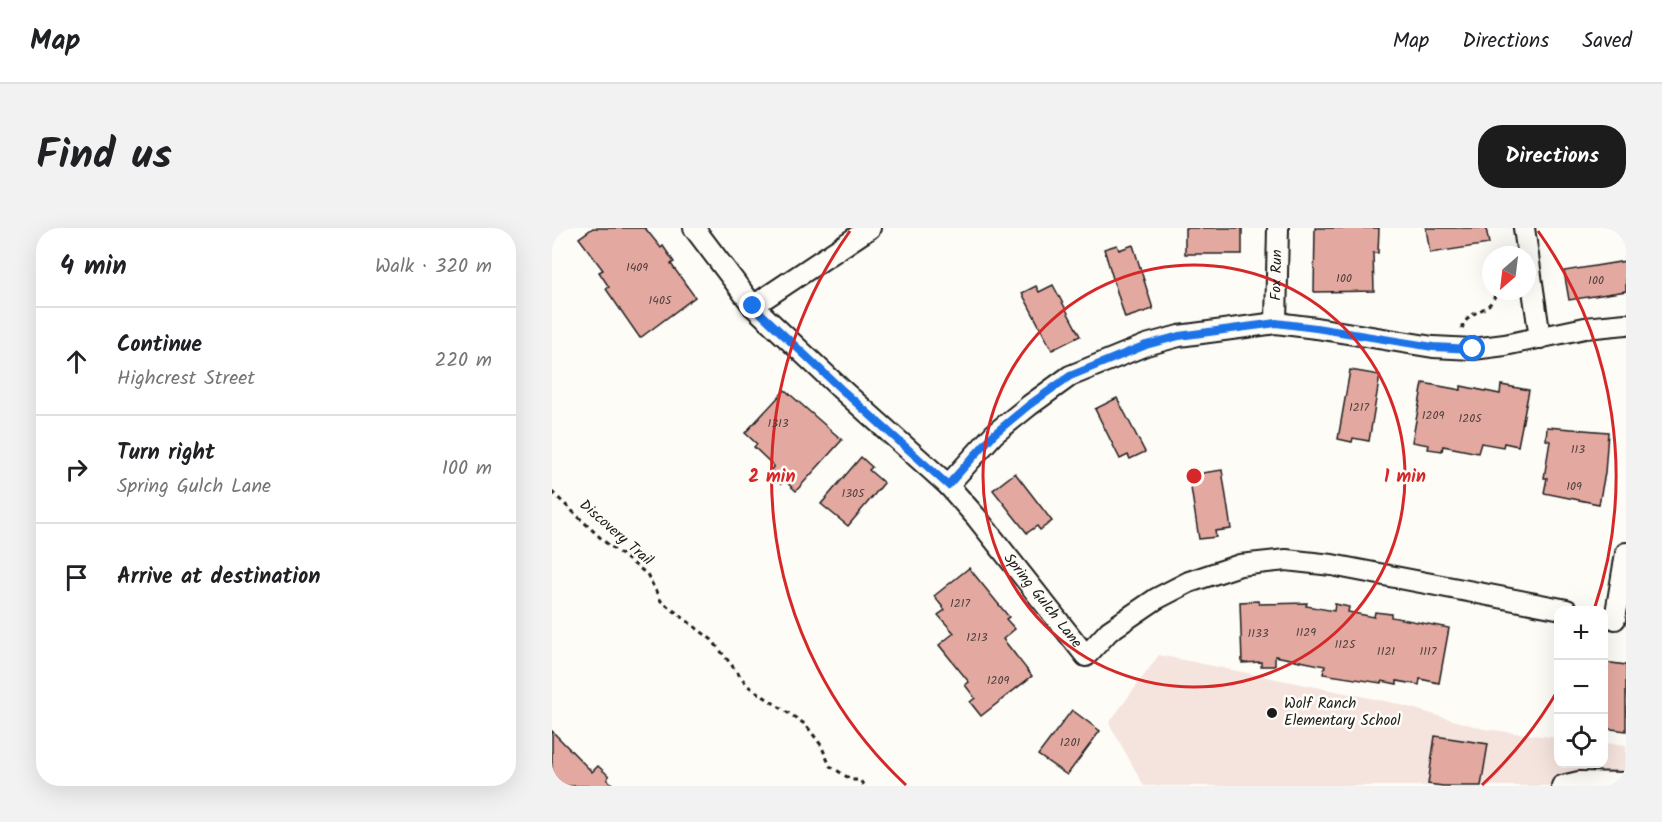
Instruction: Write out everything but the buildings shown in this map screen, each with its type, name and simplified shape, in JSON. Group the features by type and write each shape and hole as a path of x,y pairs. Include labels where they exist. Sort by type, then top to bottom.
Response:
{"street":[{"name":"Spring Gulch Lane","path":"694,228 753,306 948,485 977,518 1086,656 1109,631 1156,599 1189,582 1240,565 1286,560 1332,565 1554,608"},
{"path":"753,306 870,228"},
{"name":"Fox Run","path":"1276,323 1278,228"},
{"path":"1524,228 1540,338"},
{"path":"948,485 994,434 1029,405 1070,376 1146,345 1179,336 1276,323 1433,347 1473,349 1586,328 1626,324"},
{"path":"1615,619 1626,554"},
{"path":"1573,785 1626,783"}],"path":[{"path":"1461,331 1469,316 1486,309 1494,300"},
{"name":"Discovery Trail","path":"552,492 605,542 647,574 661,602 712,640 748,686 806,725 821,745 830,766 852,780 860,780 864,786"}],"shaded area":[{"name":"Wolf Ranch Elementary School","path":"1159,655 1394,703 1484,729 1554,738 1554,768 1608,768 1608,743 1626,745 1626,786 1144,786 1109,723"}],"place":[{"name":"Wolf Ranch Elementary School","path":"1272,713"}],"route":[{"path":"753,306 948,485 994,434 1029,405 1070,376 1146,345 1179,336 1276,323 1433,347 1473,349"}]}
